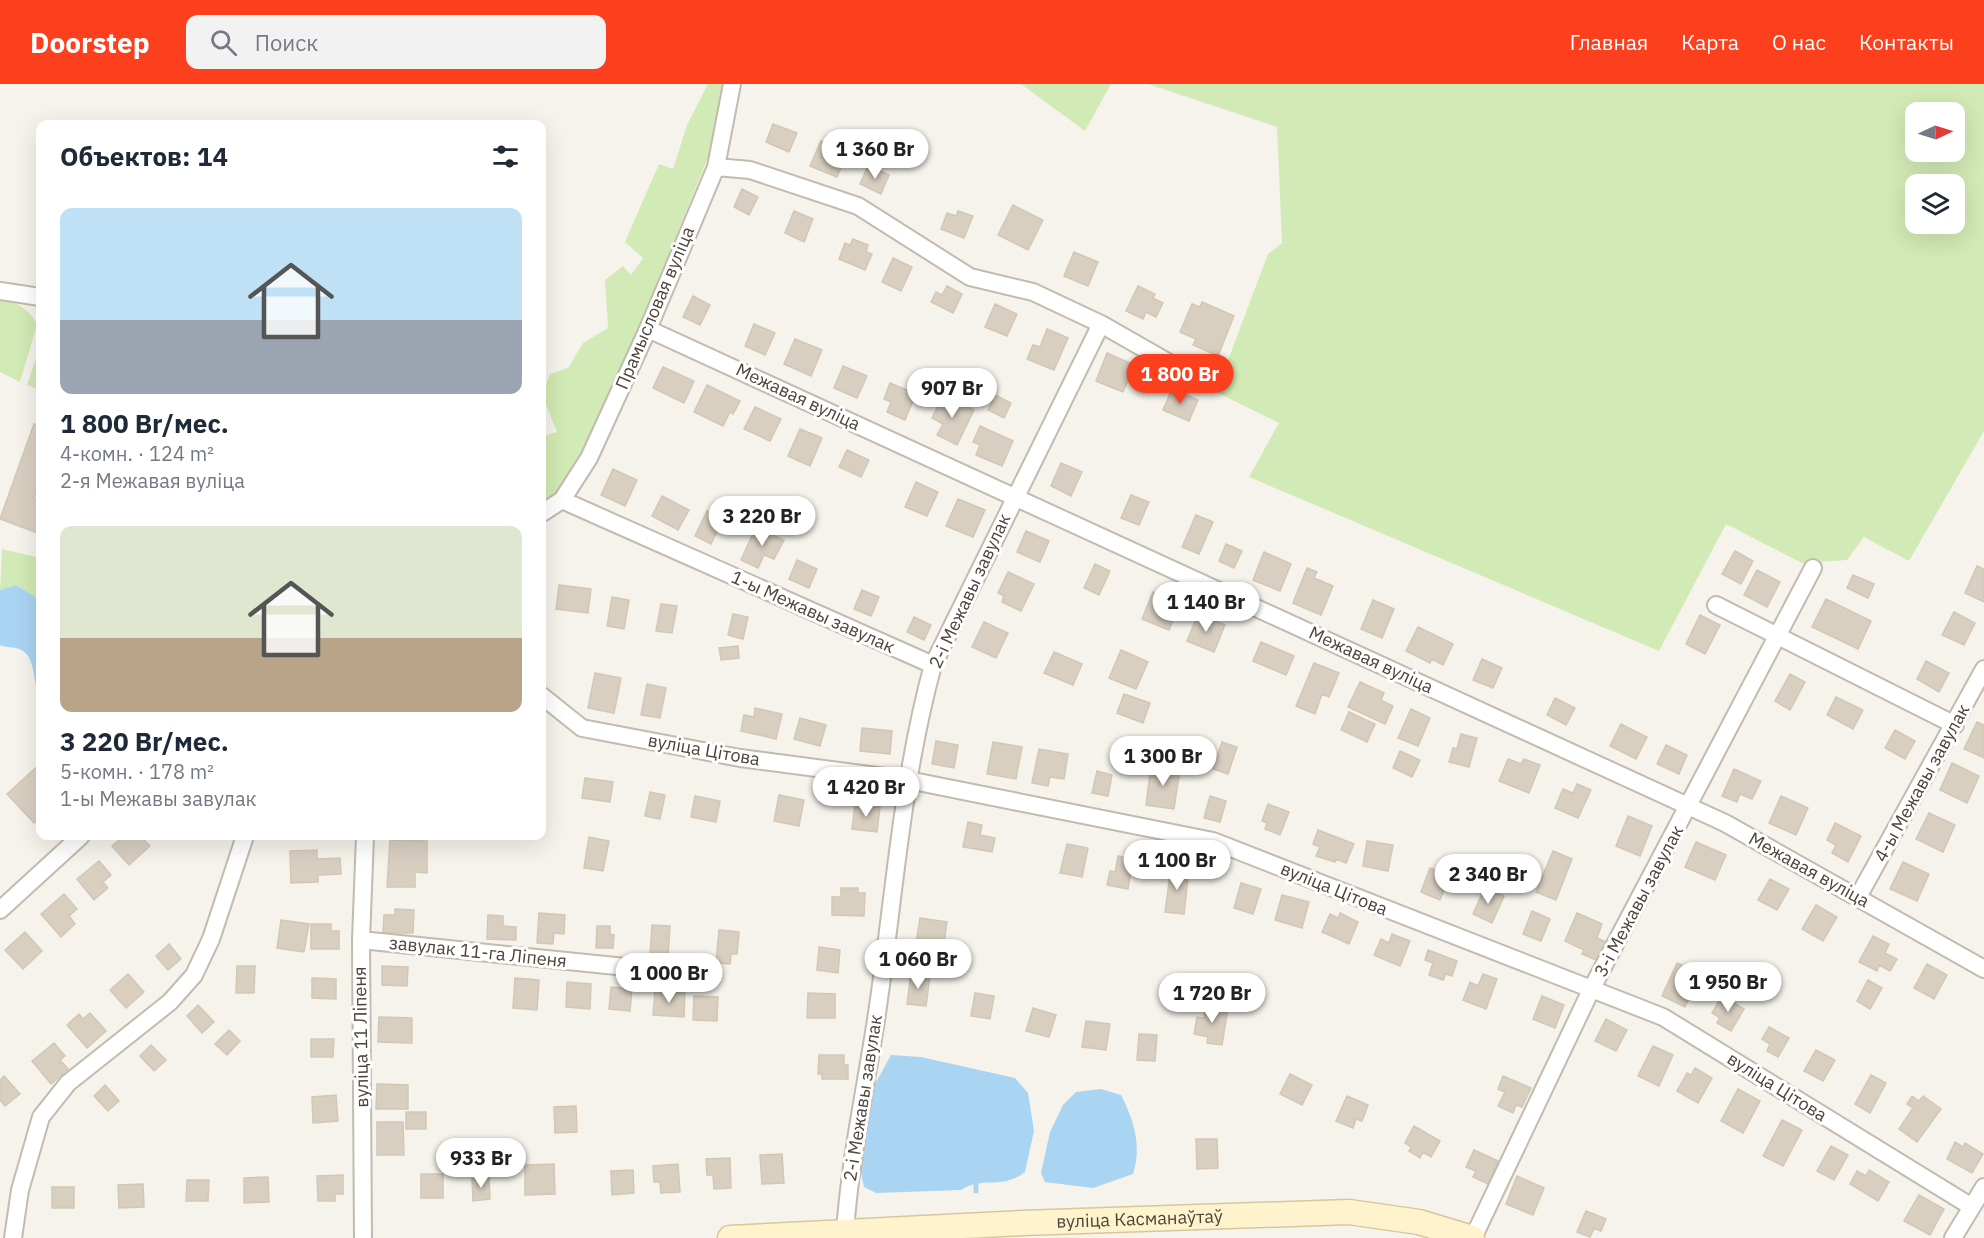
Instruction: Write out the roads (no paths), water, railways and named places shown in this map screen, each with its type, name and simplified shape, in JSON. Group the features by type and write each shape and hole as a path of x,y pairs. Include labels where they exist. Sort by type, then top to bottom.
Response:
{"main road":[{"name":"вуліца Касманаўтаў","path":"730,1238 845,1232 1022,1230 1349,1212 1419,1222 1473,1238"}],"street":[{"name":"Прамысловая вуліца","path":"546,510 562,500 589,458 648,329 716,167 732,84"},
{"path":"716,167 750,170 858,206 970,277 1033,292 1101,324 1179,368"},
{"path":"0,291 36,296"},
{"name":"2-і Межавы завулак","path":"845,1232 849,1178 876,1021 916,725 933,665 1014,496 1101,324"},
{"name":"Межавая вуліца","path":"648,329 1725,823 1984,969"},
{"name":"1-ы Межавы завулак","path":"562,500 933,665"},
{"name":"3-і Межавы завулак","path":"1473,1238 1591,990 1813,568"},
{"path":"1716,605 1955,725"},
{"name":"4-ы Межавы завулак","path":"1858,897 1984,669"},
{"name":"вуліца Цітова","path":"546,699 582,728 740,758 908,780 1213,841 1664,1017 1972,1207"},
{"path":"0,909 77,840"},
{"path":"13,1238 20,1190 41,1117 68,1083 170,1002 194,975 212,939 244,840"},
{"name":"вуліца 11 Ліпеня","path":"363,1238 361,940 365,840"},
{"name":"завулак 11-га Ліпеня","path":"361,940 704,975"},
{"path":"1953,1238 1984,1187"}],"water":[{"path":"16,585 36,598 36,684 32,665 27,655 18,648 0,645 0,590"},
{"path":"891,1055 921,1057 1015,1078 1028,1093 1034,1131 1025,1172 1008,1181 977,1184 961,1190 876,1193 864,1187 860,1168 875,1084"},
{"path":"1101,1089 1121,1095 1130,1114 1137,1143 1133,1174 1093,1188 1045,1182 1041,1173 1050,1132 1063,1105 1076,1092"}],"waterway":[{"path":"976,1183 976,1191"}]}
